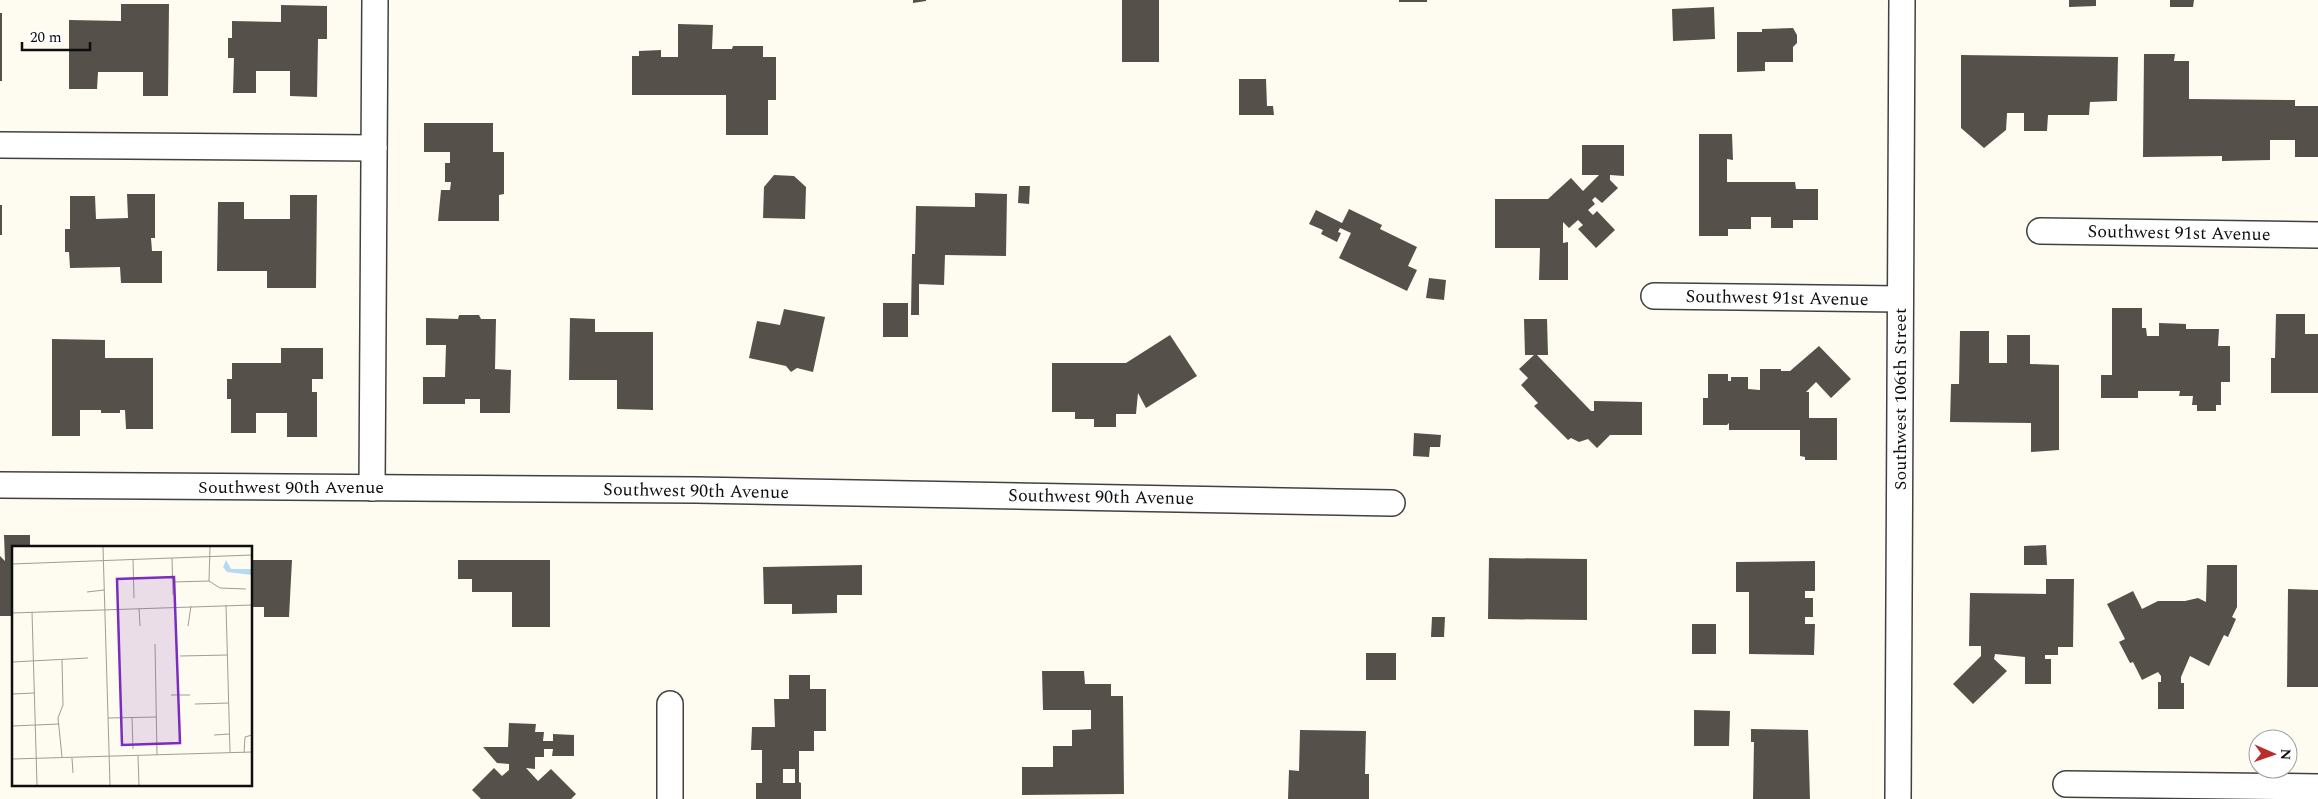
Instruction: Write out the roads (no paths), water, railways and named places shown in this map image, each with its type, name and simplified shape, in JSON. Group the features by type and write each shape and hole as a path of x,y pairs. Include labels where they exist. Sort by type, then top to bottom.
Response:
{"street":[{"path":"372,488 375,0"},
{"name":"Southwest 106th Street","path":"1898,799 1902,0"},
{"path":"0,145 374,148"},
{"name":"Southwest 91st Avenue","path":"2040,231 2318,235"},
{"name":"Southwest 91st Avenue","path":"1654,296 1900,299"},
{"name":"Southwest 90th Avenue","path":"0,485 716,490 1392,503"},
{"path":"670,704 670,799"},
{"path":"2066,784 2244,793 2318,787"}]}
